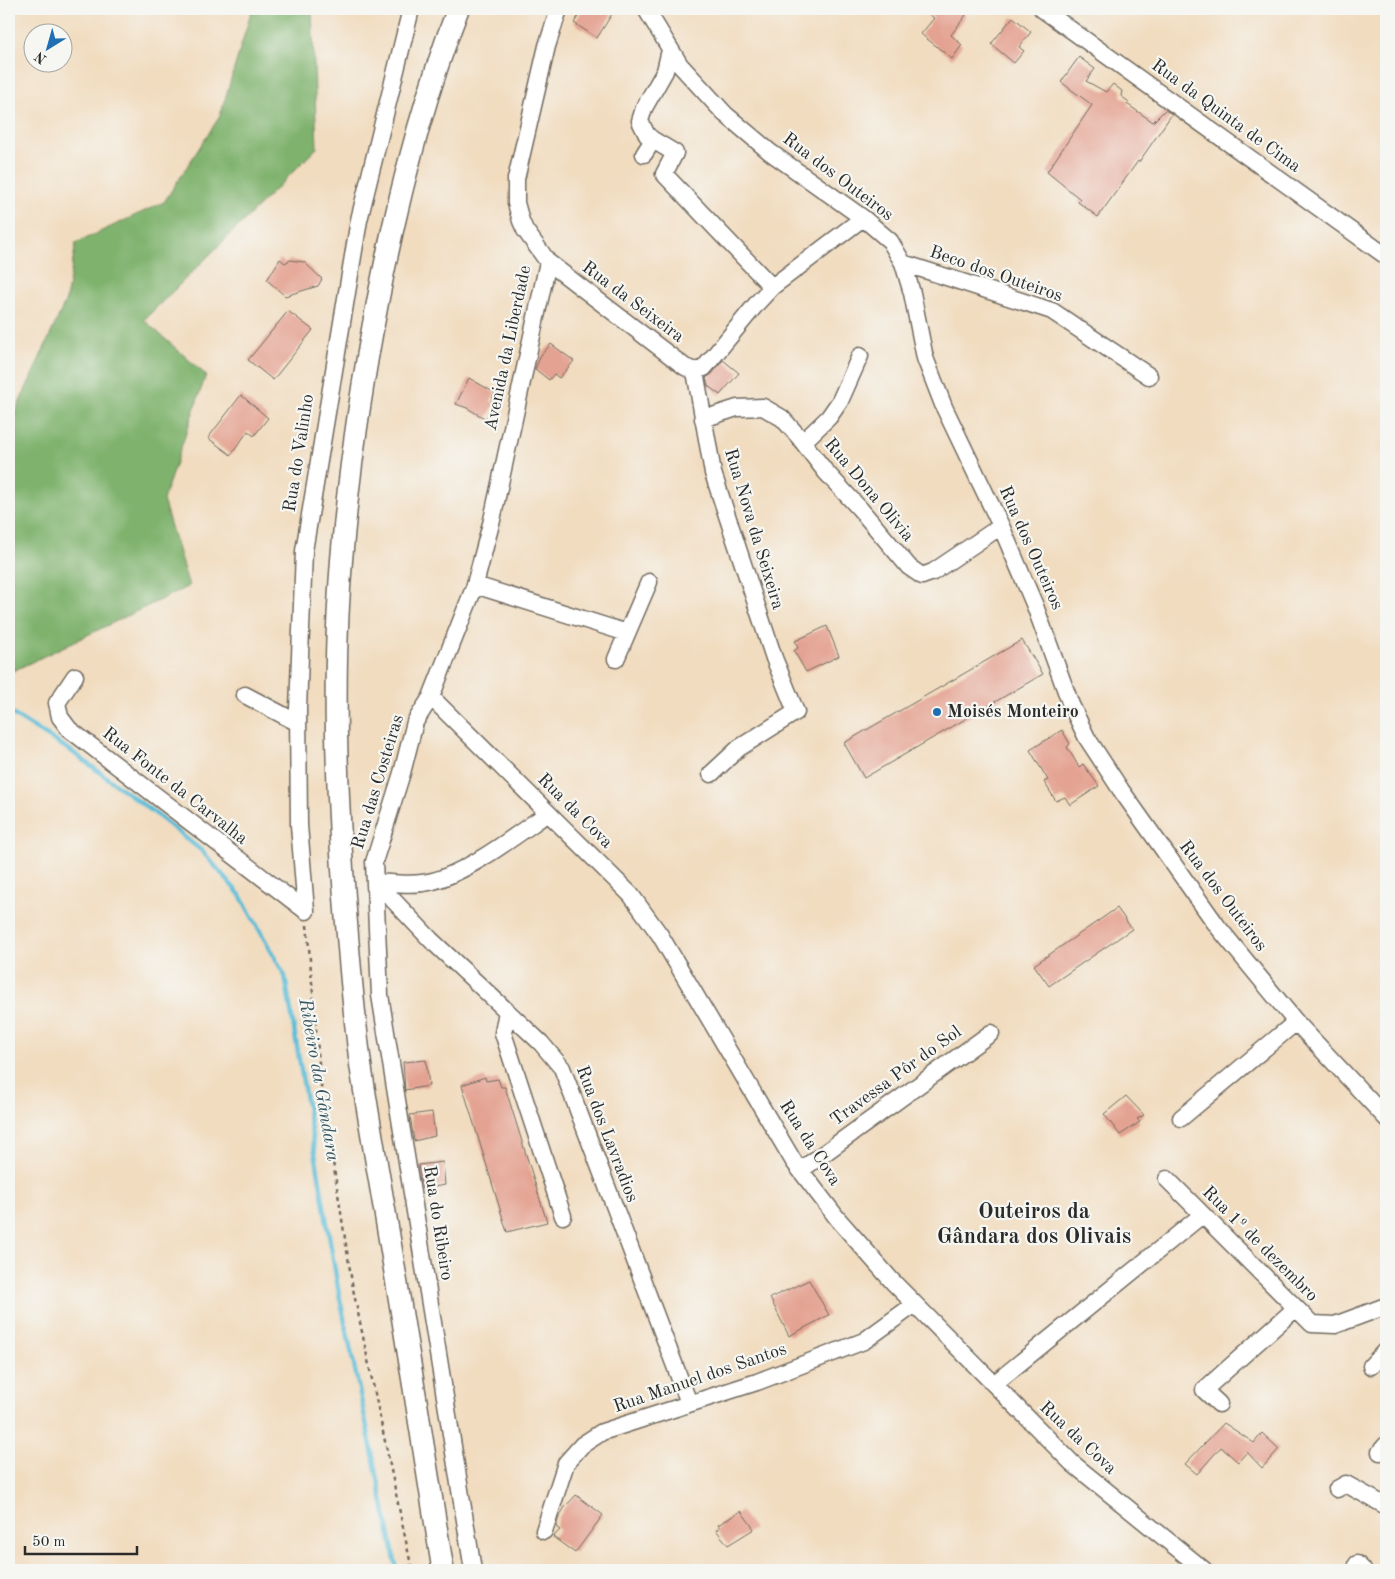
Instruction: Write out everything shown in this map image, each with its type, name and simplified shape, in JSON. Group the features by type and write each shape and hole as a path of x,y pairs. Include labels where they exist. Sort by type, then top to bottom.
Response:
{"main road":[{"path":"443,1570 361,1065 350,965 339,833 337,688 338,615 346,508 371,333 389,241 414,144 436,69 458,9"}],"street":[{"name":"Rua do Valinho","path":"306,911 299,825 298,723 305,541 359,220 411,9"},
{"name":"Avenida da Liberdade","path":"431,697 476,585 548,262 525,230 518,214 516,192 521,160 548,46 559,9"},
{"name":"Rua dos Outeiros","path":"646,9 680,65 725,114 748,134 863,218 890,242 903,263 912,293 922,344 944,407 1001,526 1036,606 1071,705 1087,738 1218,927 1296,1022 1386,1118"},
{"name":"Rua da Quinta de Cima","path":"1042,9 1386,256"},
{"path":"670,50 666,71 644,108 640,121 647,135 675,153 664,174 772,287"},
{"path":"644,154 653,140"},
{"path":"695,371 704,368 772,287 863,218"},
{"name":"Rua da Seixeira","path":"548,262 685,367 695,371"},
{"name":"Beco dos Outeiros","path":"903,263 1052,311 1149,376"},
{"path":"803,442 829,417 840,401 860,356"},
{"name":"Rua Nova da Seixeira","path":"695,371 713,473 774,658 796,712 739,748 711,774"},
{"name":"Rua Dona Olivia","path":"703,419 737,408 762,407 782,418 909,568 922,576 928,575 1001,526"},
{"path":"616,660 649,582"},
{"path":"476,585 628,633"},
{"name":"Rua Fonte da Carvalha","path":"75,676 57,703 60,717 69,729 306,911"},
{"path":"245,695 298,723"},
{"name":"Rua da Cova","path":"431,697 631,895 660,935 801,1170 837,1218 892,1282 1072,1463 1204,1570"},
{"name":"Rua das Costeiras","path":"376,882 374,862 402,773 415,722 431,697"},
{"path":"376,882 403,884 433,881 468,866 548,813"},
{"name":"Rua dos Lavradios","path":"376,882 431,940 541,1043 562,1068 689,1404"},
{"name":"Rua do Ribeiro","path":"376,882 380,995 473,1570"},
{"path":"507,1011 503,1033 563,1216"},
{"path":"1181,1118 1296,1022"},
{"name":"Travessa Pôr do Sol","path":"801,1170 991,1033"},
{"name":"Rua 1º de dezembro","path":"1167,1179 1312,1324 1335,1325 1375,1312 1386,1306"},
{"path":"994,1384 1202,1215"},
{"name":"Rua Manuel dos Santos","path":"544,1531 566,1463 582,1445 602,1432 757,1382 864,1341 915,1304"},
{"path":"1219,1404 1204,1390 1296,1308"},
{"path":"1371,1366 1386,1350"},
{"path":"1337,1489 1346,1484 1386,1506"}],"path":[{"path":"306,911 321,1086 353,1289 412,1570"}],"green space":[{"path":"252,9 312,9 317,148 144,320 206,375 163,500 189,586 9,673 9,426 66,300 76,243 164,202 220,116"}],"building":[{"path":"583,9 615,9 597,38 574,23"},
{"path":"922,9 958,9 966,15 951,35 962,45 952,59 921,34 934,18"},
{"path":"1013,17 1031,32 1019,47 1024,51 1014,63 991,44"},
{"path":"1079,57 1095,69 1086,81 1106,92 1113,84 1122,91 1121,96 1129,102 1127,104 1153,122 1165,110 1172,114 1098,217 1078,202 1080,199 1047,172 1092,105 1061,82"},
{"path":"280,259 285,263 290,260 304,262 322,279 318,286 285,296 267,280"},
{"path":"288,311 313,330 273,380 248,360"},
{"path":"551,344 574,361 559,378 554,374 549,380 535,369 541,355"},
{"path":"723,360 739,373 720,395 708,386 706,378 712,374"},
{"path":"469,378 495,393 491,401 495,404 486,419 456,404"},
{"path":"241,395 268,418 254,436 248,431 231,455 208,438"},
{"path":"827,626 839,656 806,672 794,651 798,648 795,641"},
{"name":"Moisés Monteiro","path":"1022,640 1043,674 864,778 844,743"},
{"path":"1062,730 1070,744 1067,747 1079,767 1083,764 1099,786 1070,805 1065,797 1056,801 1044,782 1048,780 1030,750"},
{"path":"1117,908 1132,929 1049,986 1034,965"},
{"path":"426,1060 429,1086 405,1090 403,1062"},
{"path":"485,1077 486,1081 498,1079 501,1087 505,1087 547,1222 507,1232 462,1085"},
{"path":"1126,1096 1144,1115 1137,1119 1140,1122 1120,1135 1104,1114"},
{"path":"432,1112 435,1136 414,1141 410,1115"},
{"path":"443,1162 445,1185 422,1189 418,1165"},
{"path":"809,1280 829,1315 789,1336 770,1298"},
{"path":"1224,1423 1254,1443 1262,1433 1279,1449 1262,1468 1247,1452 1238,1462 1221,1447 1197,1474 1185,1464"},
{"path":"576,1495 603,1515 575,1553 553,1537 560,1530 556,1527 559,1517"},
{"path":"741,1511 754,1529 728,1545 716,1530 720,1528 718,1525"}],"waterway":[{"name":"Ribeiro da Gândara","path":"9,712 71,751 202,851 240,895 285,976 339,1294 397,1570"}],"place":[{"name":"Moisés Monteiro","path":"937,712"}],"district":[{"name":"Outeiros da Gândara dos Olivais","path":"1034,1224"}]}
